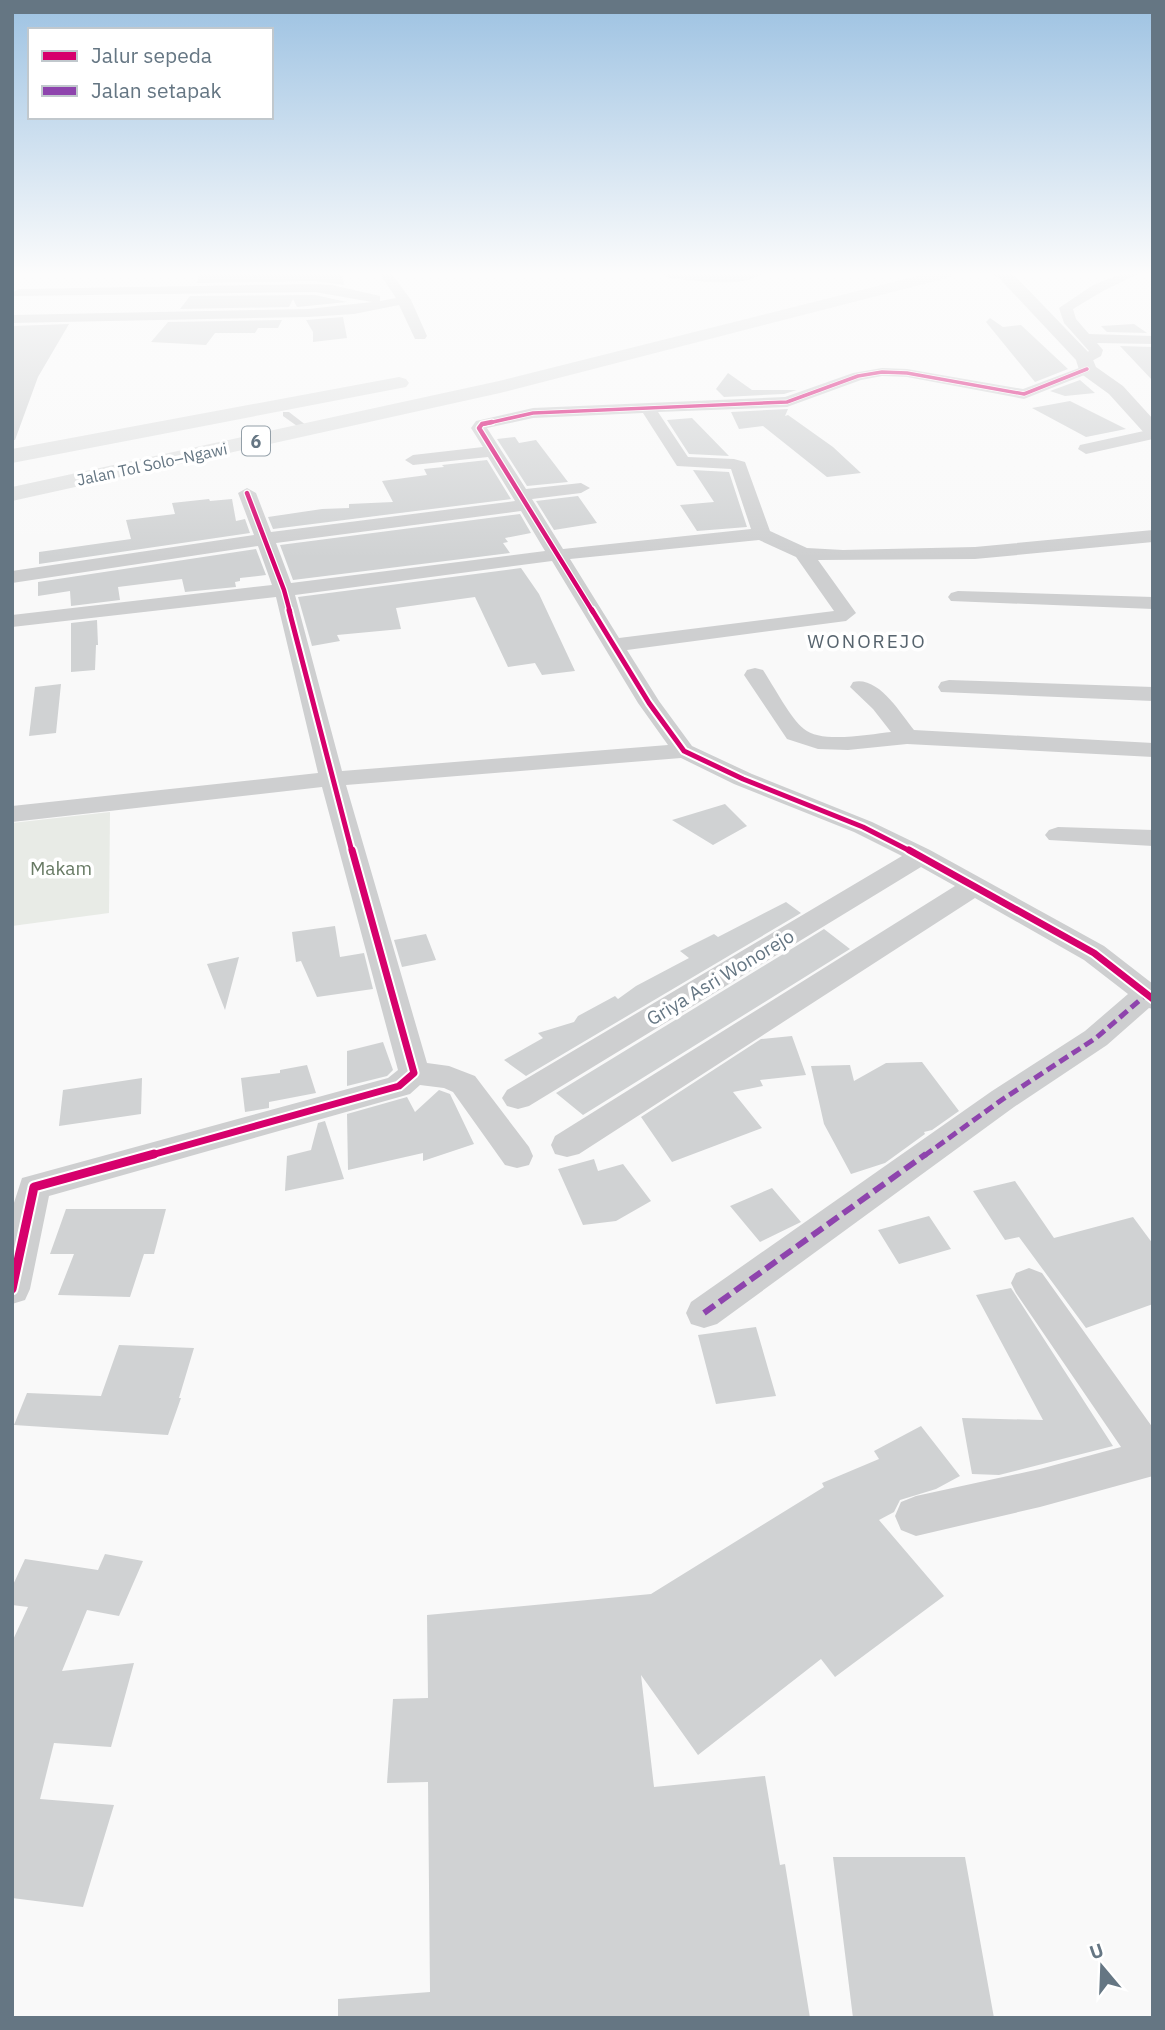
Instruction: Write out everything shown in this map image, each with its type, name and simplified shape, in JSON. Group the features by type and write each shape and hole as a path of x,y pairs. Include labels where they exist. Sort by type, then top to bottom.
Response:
{"highway":[{"name":"Jalan Tol Solo–Ngawi","path":"12,473 487,369"},
{"name":"Jalan Tol Solo–Ngawi","path":"12,494 500,387 572,369"},
{"path":"12,456 415,380"},
{"path":"12,513 150,481 500,387"}],"street":[{"path":"704,1313 1003,1099 1096,1038 1150,996 1094,953 921,856 863,827 743,779 684,751 612,645 479,428 482,424 533,413 787,402 858,376 882,372 907,373 1024,394 1076,369"},
{"path":"1091,369 1116,390 1153,432"},
{"path":"649,410 683,462 739,466 762,534"},
{"path":"1120,421 1138,417"},
{"path":"1086,449 1153,432"},
{"path":"413,460 495,451"},
{"path":"12,576 523,500 581,488"},
{"path":"247,492 284,590 332,779 414,1073"},
{"path":"12,621 557,555 762,534 803,553 843,556 975,553 1153,536"},
{"path":"612,645 839,617 846,613 803,553"},
{"path":"957,597 1153,604"},
{"path":"755,675 795,734 802,739 824,743 907,737 1153,750"},
{"path":"861,687 881,705 907,737"},
{"path":"949,687 1153,694"},
{"path":"12,814 332,779 684,751"},
{"path":"1058,835 1153,838"},
{"name":"Griya Asri Wonorejo","path":"518,1098 921,856"},
{"path":"567,1145 976,885"},
{"path":"12,1289 23,1186 399,1086 414,1073 449,1077 464,1084 517,1156"},
{"path":"916,1516 1040,1488 1152,1458 1029,1283"}],"lane":[{"path":"286,414 307,429"}],"green space":[{"name":"Makam","path":"110,812 109,913 12,926 12,823"}],"building":[{"path":"12,369 43,369 15,440 12,440"},
{"path":"1024,369 1068,369 1035,382"},
{"path":"1141,369 1153,369 1153,381"},
{"path":"728,373 752,390 797,390 784,394 724,397 716,389"},
{"path":"1080,380 1095,393 1065,396 1050,391"},
{"path":"1070,401 1126,429 1086,437 1032,408"},
{"path":"788,409 785,416 788,415 833,447 861,473 827,477 763,426 739,429 731,412"},
{"path":"692,418 729,456 689,454 667,420"},
{"path":"515,437 519,443 536,440 568,482 527,486 497,439"},
{"path":"487,460 511,499 273,529 268,517 349,508 349,504 393,502 382,481 427,475 424,469 444,467 442,465"},
{"path":"693,470 729,472 747,527 697,531 680,505 714,502"},
{"path":"578,496 597,523 554,530 536,501"},
{"path":"232,499 236,521 245,519 250,533 39,564 39,552 131,539 126,520 175,514 172,503"},
{"path":"520,514 531,533 505,538 508,542 503,543 510,553 293,580 280,545"},
{"path":"256,549 266,575 240,578 240,581 235,582 236,587 185,592 182,579 118,587 120,600 71,606 70,591 38,596 38,582"},
{"path":"521,568 539,594 575,671 542,675 535,663 508,667 475,597 396,608 401,629 337,635 340,641 312,646 298,597"},
{"path":"97,620 95,670 71,672 71,623"},
{"path":"61,684 56,733 29,736 35,687"},
{"path":"725,804 747,826 713,845 672,820"},
{"path":"786,902 801,913 526,1076 504,1060 543,1038 538,1033 574,1022 578,1016 615,996 618,999 636,986 689,958 680,951 714,934 718,937"},
{"path":"335,926 340,957 364,953 373,989 317,997 301,961 296,962 292,932"},
{"path":"824,929 850,949 583,1115 556,1093"},
{"path":"426,934 436,960 402,967 394,940"},
{"path":"239,957 225,1010 207,964"},
{"path":"792,1036 806,1075 760,1080 763,1086 733,1092 762,1128 672,1162 641,1117 761,1039"},
{"path":"383,1042 393,1070 387,1076 347,1086 347,1051"},
{"path":"922,1062 959,1111 932,1130 924,1132 925,1134 885,1163 851,1174 824,1124 811,1066 850,1065 854,1081 886,1063"},
{"path":"307,1065 316,1093 269,1102 269,1108 245,1112 241,1078 280,1073 280,1070"},
{"path":"142,1078 141,1114 59,1126 63,1090"},
{"path":"439,1090 450,1094 474,1144 423,1161 423,1153 348,1170 347,1114 407,1097 415,1112"},
{"path":"325,1121 344,1179 285,1191 287,1156 311,1150 318,1123"},
{"path":"594,1159 598,1171 623,1164 651,1201 616,1221 583,1225 558,1169"},
{"path":"1015,1181 1054,1238 1133,1217 1153,1244 1153,1304 1086,1328 1019,1237 1005,1240 973,1191"},
{"path":"772,1188 801,1222 760,1242 730,1206"},
{"path":"66,1209 166,1209 154,1254 144,1254 130,1297 58,1295 74,1254 50,1254"},
{"path":"929,1216 951,1249 899,1264 878,1230"},
{"path":"1011,1288 1113,1446 999,1475 972,1474 962,1418 1043,1420 976,1295"},
{"path":"756,1327 776,1396 716,1404 698,1335"},
{"path":"119,1345 194,1348 168,1435 14,1425 27,1393 101,1396"},
{"path":"921,1426 960,1476 936,1489 900,1500 894,1512 879,1520 944,1596 835,1677 821,1659 698,1755 641,1675 654,1787 765,1776 780,1865 785,1864 810,2018 338,2018 338,1999 430,1992 428,1782 387,1783 393,1699 428,1698 427,1615 651,1594 824,1487 822,1483 879,1459 874,1451"},
{"path":"105,1554 143,1561 119,1616 87,1610 62,1671 134,1663 111,1747 54,1743 40,1799 114,1805 83,1907 12,1898 12,1642 28,1607 12,1605 12,1587 25,1559 98,1570"},
{"path":"833,1857 965,1857 994,2018 853,2018"}],"marked path":[{"path":"704,1313 1003,1099 1096,1038 1147,994"}],"cycle path":[{"path":"1087,369 1024,394 907,373 882,372 858,376 787,402 533,413 482,424 479,428 649,703 684,751 743,779 863,827 921,856 1094,953 1153,999"},
{"path":"12,1289 34,1187 399,1086 414,1073 332,779 284,590 247,493"}],"district":[{"name":"WONOREJO","path":"867,641"}]}
